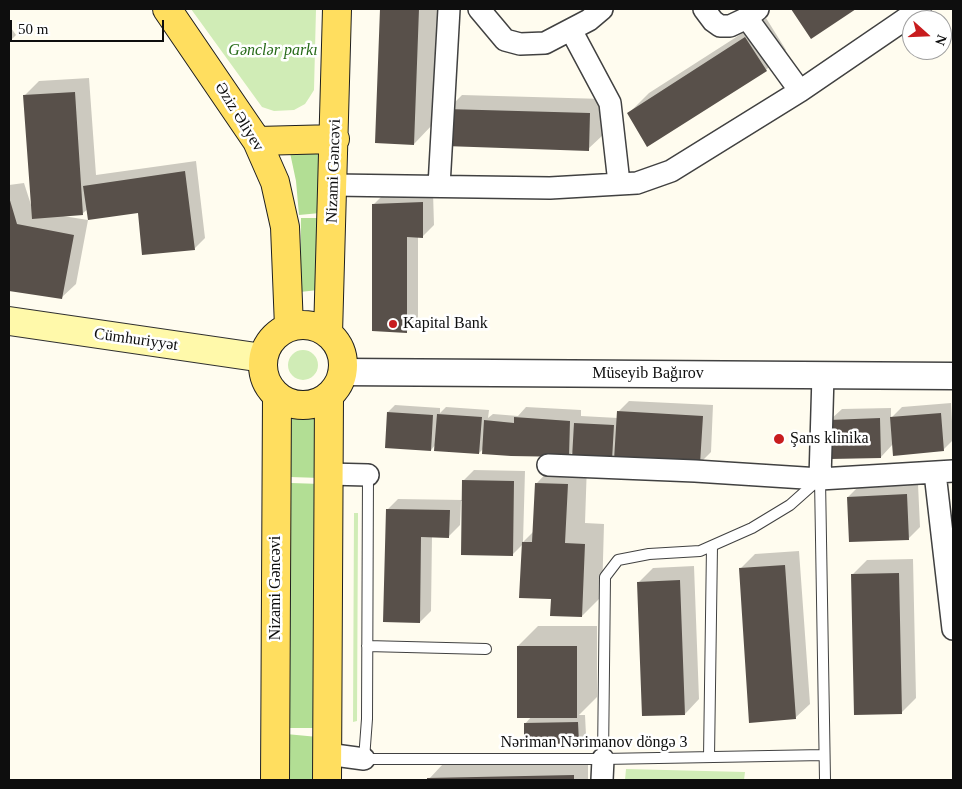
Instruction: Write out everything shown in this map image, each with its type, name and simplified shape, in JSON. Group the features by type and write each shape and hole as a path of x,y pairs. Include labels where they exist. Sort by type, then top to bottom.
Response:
{"main road":[{"name":"Əziz Əliyev","path":"167,9 257,141 276,182 285,227 289,327"},
{"name":"Nizami Gəncəvi","path":"328,334 335,139 337,9"},
{"path":"257,141 335,139"},
{"name":"Cümhuriyyət","path":"9,321 263,358"},
{"path":"303,324 316,327 328,334 338,345 342,358 342,372 338,385 328,396 316,402 303,405 289,402 277,396 268,385 263,372 263,358 272,340 277,334 289,327 303,324"},
{"name":"Nizami Gəncəvi","path":"275,780 277,396"},
{"path":"327,767 328,396"}],"street":[{"path":"439,186 449,9"},
{"path":"480,9 505,40 520,44 545,43 588,20 602,9"},
{"path":"704,9 713,22 720,26 730,26 752,13 800,91"},
{"path":"333,185 550,188 637,183 671,171 800,91 920,9"},
{"path":"571,30 610,103 619,183"},
{"name":"Müseyib Bağırov","path":"342,372 953,376"},
{"path":"820,479 823,375"},
{"path":"548,465 695,471 820,479 944,472 953,629"},
{"path":"328,474 368,475"},
{"path":"327,767 364,759"},
{"path":"602,780 603,759"}],"lane":[{"path":"364,759 367,719 368,475"},
{"path":"603,759 606,577 618,560 649,554 700,551 752,528 790,505 820,479"},
{"path":"820,479 825,780"},
{"path":"709,757 712,546"},
{"path":"367,646 486,649"},
{"name":"Nəriman Nərimanov döngə 3","path":"364,759 603,759 824,755"}],"green space":[{"name":"Gənclər parkı","path":"191,9 316,9 314,90 305,104 294,110 274,111 262,107"},
{"path":"321,147 320,213 299,215 296,181 289,148"},
{"path":"301,218 319,218 318,290 300,292"},
{"path":"303,350 314,354 318,365 314,376 303,380 292,376 288,365 292,354"},
{"path":"304,411 313,411 321,415 321,478 290,477 291,421 294,416"},
{"path":"291,483 321,484 318,728 287,728"},
{"path":"354,513 358,513 357,721 353,722"},
{"path":"286,734 318,737 318,780 285,780"},
{"path":"626,769 745,772 744,780 625,780"}],"building":[{"path":"380,9 419,9 414,145 375,143"},
{"path":"791,9 856,9 811,39"},
{"path":"745,37 767,71 647,147 627,113"},
{"path":"75,92 83,215 32,219 23,95"},
{"path":"446,109 590,113 589,151 445,146"},
{"path":"185,171 195,250 142,255 138,213 88,220 83,186"},
{"path":"9,197 17,224 74,235 62,299 9,291"},
{"path":"423,202 423,238 407,237 407,333 372,331 372,204"},
{"path":"617,411 703,416 700,464 614,460"},
{"path":"387,412 433,415 431,451 385,448"},
{"path":"941,413 944,451 893,456 890,417"},
{"path":"437,414 482,417 479,454 434,451"},
{"path":"514,417 570,421 569,457 482,454 484,420 514,423"},
{"path":"880,418 881,458 830,459 829,420"},
{"path":"574,423 614,425 612,460 572,458"},
{"path":"462,480 514,481 513,556 461,555"},
{"path":"535,483 568,484 565,543 585,544 582,617 550,616 551,599 519,598 522,542 532,542"},
{"path":"907,494 909,540 849,542 847,497"},
{"path":"386,509 450,510 449,538 421,537 420,623 383,622"},
{"path":"785,565 796,719 749,723 739,568"},
{"path":"899,573 902,714 854,715 851,574"},
{"path":"680,580 685,715 642,716 637,582"},
{"path":"517,646 577,646 577,718 517,718"},
{"path":"578,722 579,743 524,745 524,723"},
{"path":"574,775 574,780 427,780 427,778"}],"place":[{"name":"Kapital Bank","path":"393,324"},
{"name":"Şans klinika","path":"779,439"}]}
